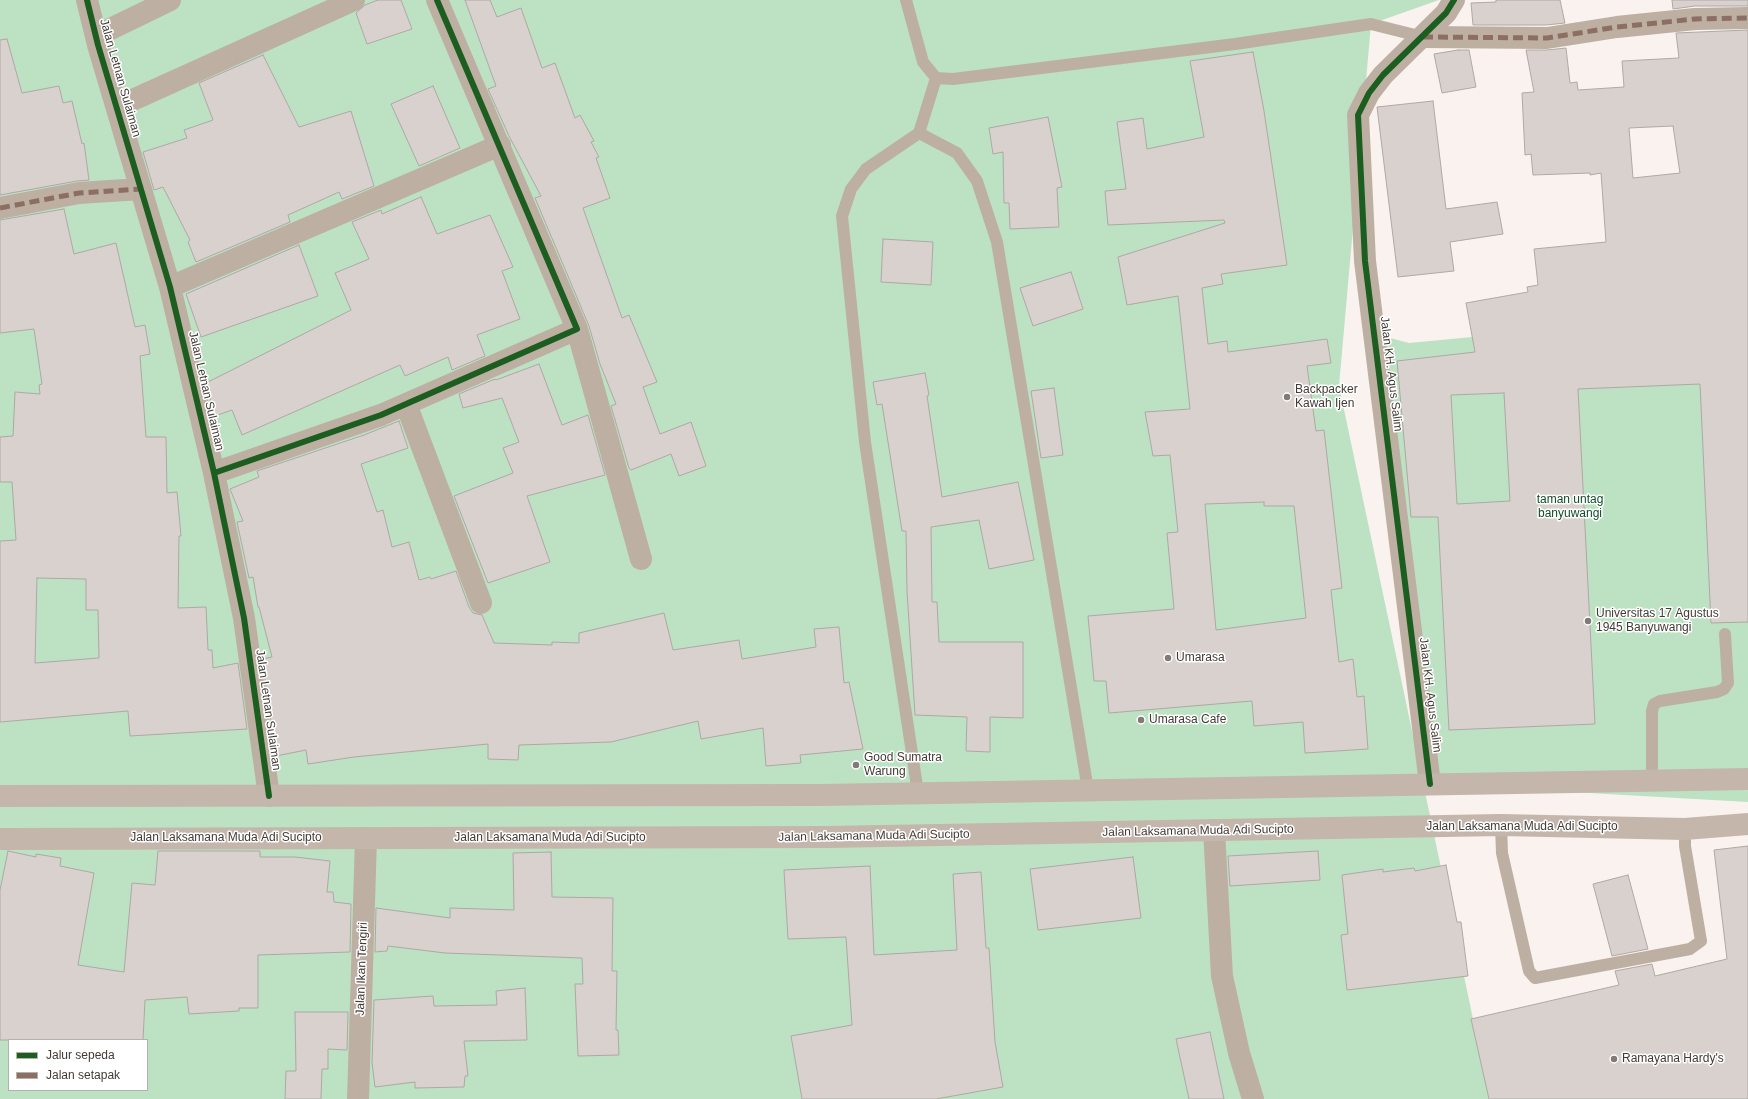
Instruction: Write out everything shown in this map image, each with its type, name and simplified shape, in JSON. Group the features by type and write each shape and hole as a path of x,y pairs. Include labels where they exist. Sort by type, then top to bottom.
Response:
{"main road":[{"path":"0,796 821,795 1748,779"},
{"name":"Jalan Laksamana Muda Adi Sucipto","path":"0,838 827,837 1501,825 1685,828 1748,824"}],"street":[{"name":"Jalan Letnan Sulaiman","path":"86,0 170,287 214,473 244,618 269,796"},
{"path":"96,36 170,0"},
{"path":"117,107 354,0"},
{"path":"437,0 578,329 641,559"},
{"name":"Jalan KH. Agus Salim","path":"1430,784 1365,261 1358,115 1369,93 1383,75 1446,13 1454,0"},
{"path":"1423,37 1547,38 1617,27 1694,19 1748,18"},
{"path":"170,287 500,145"},
{"path":"0,208 79,193 141,189"},
{"path":"214,473 381,415 578,329"},
{"path":"406,404 481,603"},
{"path":"1214,830 1222,976 1239,1053 1253,1099"},
{"name":"Jalan Ikan Tengiri","path":"358,1099 366,838"}],"lane":[{"path":"906,0 923,62 936,78 953,79 1235,44 1371,24 1423,37"},
{"path":"918,793 864,442 842,216 851,189 866,169 919,133 936,78"},
{"path":"919,133 957,152 977,181 997,242 1088,790"},
{"path":"1652,780 1652,711 1654,704 1660,701 1717,692 1724,689 1728,683 1725,634"},
{"path":"1501,825 1502,853 1529,971 1535,978 1690,949 1701,941 1685,846 1685,828"}],"green space":[{"path":"0,0 1439,0 1371,24 1339,386 1490,1099 0,1099"},
{"name":"taman untag banyuwangi","path":"1748,311 1748,802 1430,784 1375,334 1409,343"}],"building":[{"path":"378,0 401,0 412,29 367,44 356,13 365,5"},
{"path":"465,0 490,0 497,17 521,8 542,68 555,63 575,118 580,115 594,141 591,142 599,157 596,158 610,198 583,208 622,318 629,315 657,382 643,387 660,434 691,422 706,466 679,476 671,454 631,470 629,468 611,406 616,404 600,364 589,326 535,198 541,196 509,136 488,89 496,86"},
{"path":"1496,0 1560,0 1565,23 1546,25 1473,25 1471,3 1496,2"},
{"path":"1672,0 1748,0 1748,6 1695,6 1673,9"},
{"path":"1748,30 1748,622 1711,623 1700,384 1578,389 1595,724 1449,730 1438,517 1411,517 1397,361 1475,352 1466,303 1528,292 1527,287 1538,285 1534,249 1606,242 1601,173 1590,175 1590,173 1533,175 1531,154 1525,155 1522,93 1534,92 1526,50 1566,48 1570,83 1577,82 1578,90 1624,87 1622,61 1679,58 1676,33","holes":["1673,126 1680,173 1633,178 1629,128","1504,393 1510,501 1457,504 1451,395"]},
{"path":"7,39 22,93 59,86 63,103 72,101 82,144 84,143 89,180 0,195 0,40"},
{"path":"1458,50 1469,50 1476,87 1442,93 1434,54"},
{"path":"1253,52 1264,111 1287,265 1221,274 1223,284 1202,288 1208,344 1227,341 1228,352 1327,339 1331,363 1307,366 1316,431 1324,430 1342,588 1331,590 1339,662 1353,659 1357,697 1364,696 1368,749 1305,753 1303,722 1254,726 1252,701 1109,713 1106,681 1094,681 1088,616 1174,609 1167,533 1178,532 1170,455 1153,456 1145,412 1190,409 1178,296 1127,305 1118,257 1225,223 1224,220 1108,225 1105,191 1126,189 1117,122 1143,118 1147,149 1204,137 1190,61","holes":["1264,502 1264,506 1294,506 1306,618 1216,630 1205,504"]},
{"path":"263,55 299,127 351,111 374,186 342,199 339,192 288,215 290,222 196,262 188,242 190,240 163,187 154,190 143,152 187,138 184,130 213,120 199,83"},
{"path":"433,86 460,148 419,166 391,104"},
{"path":"1433,101 1446,209 1497,202 1503,234 1450,242 1454,271 1398,277 1377,107"},
{"path":"1048,117 1062,187 1057,188 1059,227 1010,229 1009,203 1004,203 1003,152 993,154 989,128"},
{"path":"421,197 437,234 490,215 513,267 502,271 520,319 477,335 485,356 452,370 448,357 405,376 400,365 242,435 232,410 215,416 206,383 351,310 335,273 369,259 352,222 381,210 382,214"},
{"path":"64,209 74,254 116,243 135,327 145,325 150,354 140,356 146,437 166,437 167,493 177,492 181,536 179,536 178,608 206,607 208,650 212,650 213,668 238,663 247,729 130,736 128,711 0,722 0,541 16,540 12,482 0,482 0,437 13,436 15,392 40,394 39,385 42,384 34,329 0,333 0,220","holes":["37,578 86,579 86,610 98,610 99,658 35,663"]},
{"path":"883,239 933,242 931,285 881,282"},
{"path":"299,245 318,296 201,337 186,294"},
{"path":"1071,272 1083,309 1033,326 1020,288"},
{"path":"539,364 562,425 588,415 605,475 527,496 550,562 488,583 454,496 513,473 503,448 519,442 502,398 463,408 459,394 495,379 496,380"},
{"path":"925,373 942,497 1018,482 1034,560 989,569 979,520 931,527 932,602 937,602 939,642 1023,642 1023,718 990,717 990,752 966,751 967,717 915,715 907,591 906,531 902,531 882,404 877,405 873,382"},
{"path":"1054,388 1063,455 1041,458 1031,391"},
{"path":"399,421 408,448 361,464 377,512 383,510 392,547 409,542 419,580 430,577 431,579 456,571 469,607 473,613 482,615 494,643 552,645 552,642 579,643 579,633 664,613 673,650 739,640 742,659 816,647 814,629 839,627 844,683 849,682 863,749 800,755 801,763 766,766 763,728 701,739 698,721 611,742 519,745 518,760 488,759 488,744 354,757 308,764 306,750 276,756 262,659 272,657 258,607 253,577 249,578 237,522 243,521 230,489 259,477 257,471 364,435"},
{"name":"Ramayana Hardy's","path":"1748,846 1748,1099 1489,1099 1471,1019 1619,985 1615,971 1652,964 1655,976 1727,959 1714,850"},
{"path":"8,851 36,857 36,854 61,858 60,866 94,873 78,965 124,972 132,883 155,885 158,851 260,851 260,857 295,857 330,861 327,892 333,892 334,902 351,904 350,952 258,955 258,1008 239,1008 239,1011 189,1014 187,997 145,1000 143,1039 0,1040 0,890"},
{"path":"1318,851 1320,880 1230,886 1228,856"},
{"path":"551,852 552,897 613,898 612,971 617,971 616,1030 618,1030 619,1055 578,1056 575,984 583,984 582,958 445,953 388,946 387,951 375,952 376,908 450,918 450,908 514,910 513,853"},
{"path":"1133,857 1141,918 1038,930 1030,869"},
{"path":"1446,865 1457,922 1461,922 1468,976 1347,990 1341,935 1348,934 1342,875 1383,869 1383,872 1414,868 1415,871"},
{"path":"870,866 874,955 957,950 953,874 981,872 986,948 989,948 995,1042 1003,1087 936,1099 802,1099 791,1036 852,1025 846,937 788,939 784,870"},
{"path":"1628,875 1648,949 1612,956 1593,884"},
{"path":"525,988 527,1040 464,1041 468,1076 465,1076 464,1087 415,1088 415,1082 375,1087 372,1063 374,1000 433,996 434,1006 497,1005 496,991"},
{"path":"295,1012 348,1012 347,1050 328,1049 328,1069 322,1069 321,1099 285,1099 286,1071 296,1071"},
{"path":"1210,1032 1224,1099 1189,1099 1176,1039"}],"marked path":[{"path":"1423,37 1547,38 1617,27 1695,19 1748,18"},
{"path":"0,208 79,193 141,189"}],"cycle path":[{"path":"87,0 98,45 170,287 214,473 244,618 269,796"},
{"path":"214,473 381,415 577,329 437,0"},
{"path":"1430,784 1365,261 1358,115 1369,93 1383,75 1446,13 1454,0"}],"place":[{"name":"Backpacker Kawah Ijen","path":"1287,397"},
{"name":"Universitas 17 Agustus 1945 Banyuwangi","path":"1588,621"},
{"name":"Umarasa","path":"1168,658"},
{"name":"Umarasa Cafe","path":"1141,720"},
{"name":"Good Sumatra Warung","path":"856,765"},
{"name":"Ramayana Hardy's","path":"1614,1059"}]}
